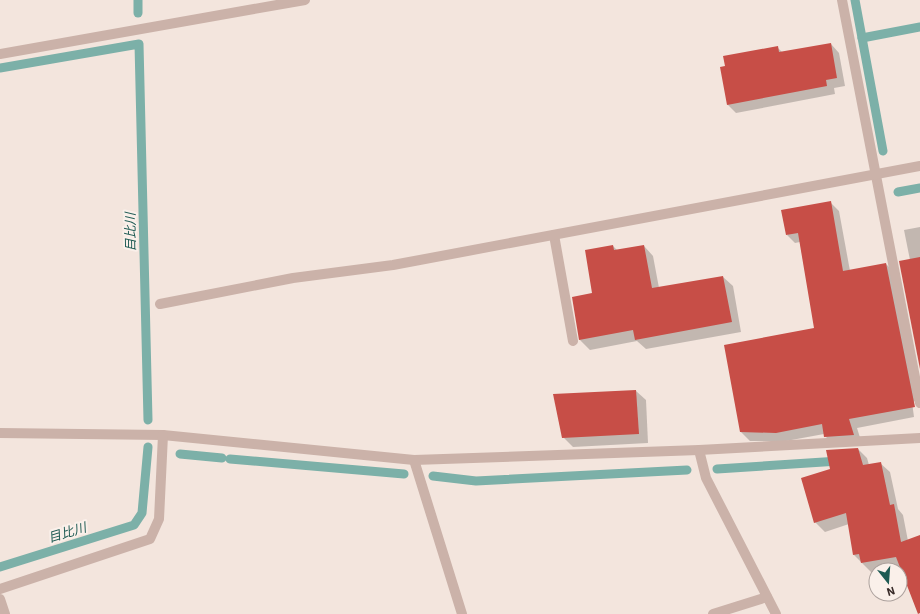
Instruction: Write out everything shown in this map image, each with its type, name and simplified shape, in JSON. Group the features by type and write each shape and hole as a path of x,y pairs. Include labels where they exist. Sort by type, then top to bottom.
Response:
{"street":[{"path":"0,54 305,0"},
{"path":"842,0 920,403"},
{"path":"160,304 293,278 393,265 920,166"},
{"path":"554,235 573,341"},
{"path":"0,432 164,435 414,460 698,450 920,438"},
{"path":"0,589 150,539 160,519 164,435"},
{"path":"698,450 706,478 776,614"},
{"path":"414,460 462,614"},
{"path":"713,614 767,597"},
{"path":"0,598 5,614"}],"building":[{"path":"831,43 837,78 826,80 827,86 727,105 720,67 725,66 723,56 778,46 779,52"},
{"path":"831,201 843,271 886,263 915,407 849,419 854,435 824,437 822,424 776,433 740,432 724,345 814,328 798,233 786,235 781,210"},
{"path":"613,245 614,250 644,245 652,288 723,276 732,322 635,340 633,330 579,340 572,297 592,293 585,250"},
{"path":"920,257 920,369 899,261"},
{"path":"636,390 639,434 562,438 553,394"},
{"path":"858,448 863,465 881,462 890,505 894,504 901,542 920,535 920,613 918,614 908,588 908,562 898,562 896,557 861,563 859,554 853,555 846,513 814,523 801,478 830,469 826,450"}],"waterway":[{"name":"目比川","path":"138,0 138,13"},
{"path":"855,0 883,151"},
{"path":"862,38 920,27"},
{"name":"目比川","path":"0,68 139,44 148,420"},
{"path":"898,192 920,188"},
{"name":"目比川","path":"0,567 134,525 142,513 148,447"},
{"path":"180,454 222,458"},
{"path":"230,459 404,474"},
{"path":"717,469 839,461"},
{"path":"433,476 476,481 687,470"}]}
